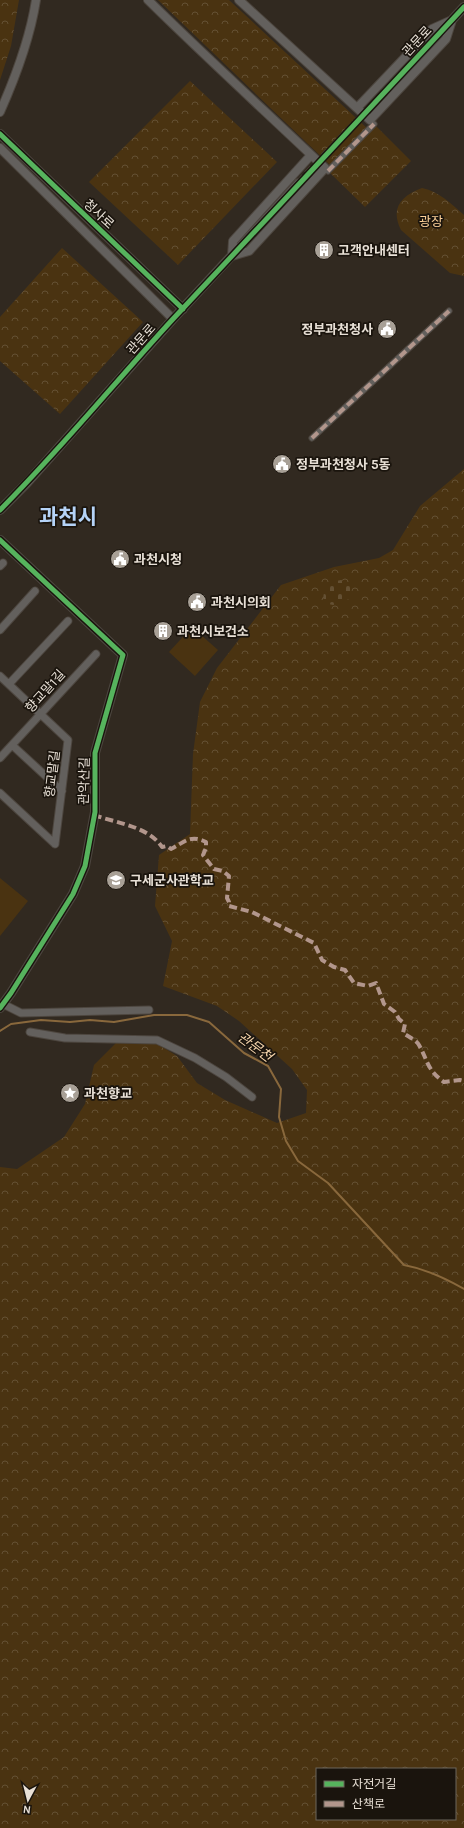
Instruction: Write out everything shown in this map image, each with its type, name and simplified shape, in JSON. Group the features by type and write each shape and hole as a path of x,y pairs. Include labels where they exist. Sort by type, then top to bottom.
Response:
{"street":[{"path":"0,112 13,83 26,46 36,0"},
{"path":"148,0 326,169"},
{"path":"239,0 372,122"},
{"name":"관문로","path":"386,91 464,7"},
{"path":"311,155 233,241 232,256 249,251 372,122 446,39 452,20"},
{"path":"357,108 432,29 452,20"},
{"name":"청사로","path":"0,134 183,309"},
{"name":"청사로","path":"0,148 173,319"},
{"name":"관문로","path":"0,510 27,483 173,319 299,182"},
{"path":"312,438 449,311"},
{"name":"관악산길","path":"0,540 123,655 95,753 94,812 85,866 73,894 2,1006"},
{"path":"0,630 35,591"},
{"path":"9,684 68,621"},
{"name":"향교말1길","path":"0,758 96,654"},
{"name":"향교말길","path":"0,676 68,740 55,844 0,793"},
{"path":"12,745 62,791"},
{"path":"2,1006 21,1013 149,1010"},
{"path":"30,1032 65,1038 157,1040 195,1058 226,1077 252,1097"}],"green space":[{"path":"0,0 19,0 11,46 0,80"},
{"path":"158,0 229,0 368,129 374,124 411,161 365,207 328,171 332,167"},
{"path":"190,81 277,162 178,265 89,182"},
{"name":"광장","path":"422,188 440,195 464,215 464,276 450,273 401,230 398,222 397,209 403,199"},
{"path":"62,248 143,322 60,414 0,361 0,317"},
{"path":"464,469 464,1828 0,1828 0,1167 17,1169 64,1137 85,1104 94,1065 119,1040 151,1040 177,1056 197,1083 225,1100 277,1123 306,1113 307,1090 292,1069 239,1021 217,1006 163,986 172,941 155,906 159,855 190,834 193,754 200,702 217,668 281,585 334,567 379,558 393,550 420,506"},
{"path":"341,580 352,586 349,599 333,605 324,603 323,598 327,587"},
{"path":"192,627 218,650 195,676 169,652"},
{"path":"0,878 28,901 0,936"}],"waterway":[{"name":"관문천","path":"0,1031 11,1024 41,1020 70,1022 90,1020 114,1022 154,1015 187,1015 209,1022 244,1053 268,1066 281,1089 279,1117 286,1141 298,1161 328,1183 404,1265 435,1274 464,1289"}],"tunnel":[{"path":"299,183 386,91"}],"marked path":[{"path":"328,171 374,124"},
{"path":"312,438 449,311"},
{"path":"94,815 131,826 149,834 162,847 167,846 171,849 192,839 206,842 206,848 203,855 214,869 223,871 229,876 227,898 229,906 252,912 314,943 322,960 334,967 345,970 354,983 368,986 376,983 384,1004 395,1012 399,1019 405,1024 403,1033 418,1043 428,1065 438,1078 444,1082 464,1081"}],"cycle path":[{"path":"0,510 45,463 173,319 464,7"},
{"path":"0,134 183,309"},
{"path":"0,540 123,655 95,753 95,812 85,866 73,894 0,1008"}],"place":[{"name":"고객안내센터","path":"324,250"},
{"name":"정부과천청사","path":"387,329"},
{"name":"정부과천청사 5동","path":"282,464"},
{"name":"과천시청","path":"120,559"},
{"name":"과천시의회","path":"197,602"},
{"name":"과천시보건소","path":"163,631"},
{"name":"구세군사관학교","path":"116,880"},
{"name":"과천향교","path":"70,1093"}],"district":[{"name":"과천시","path":"68,517"}]}
